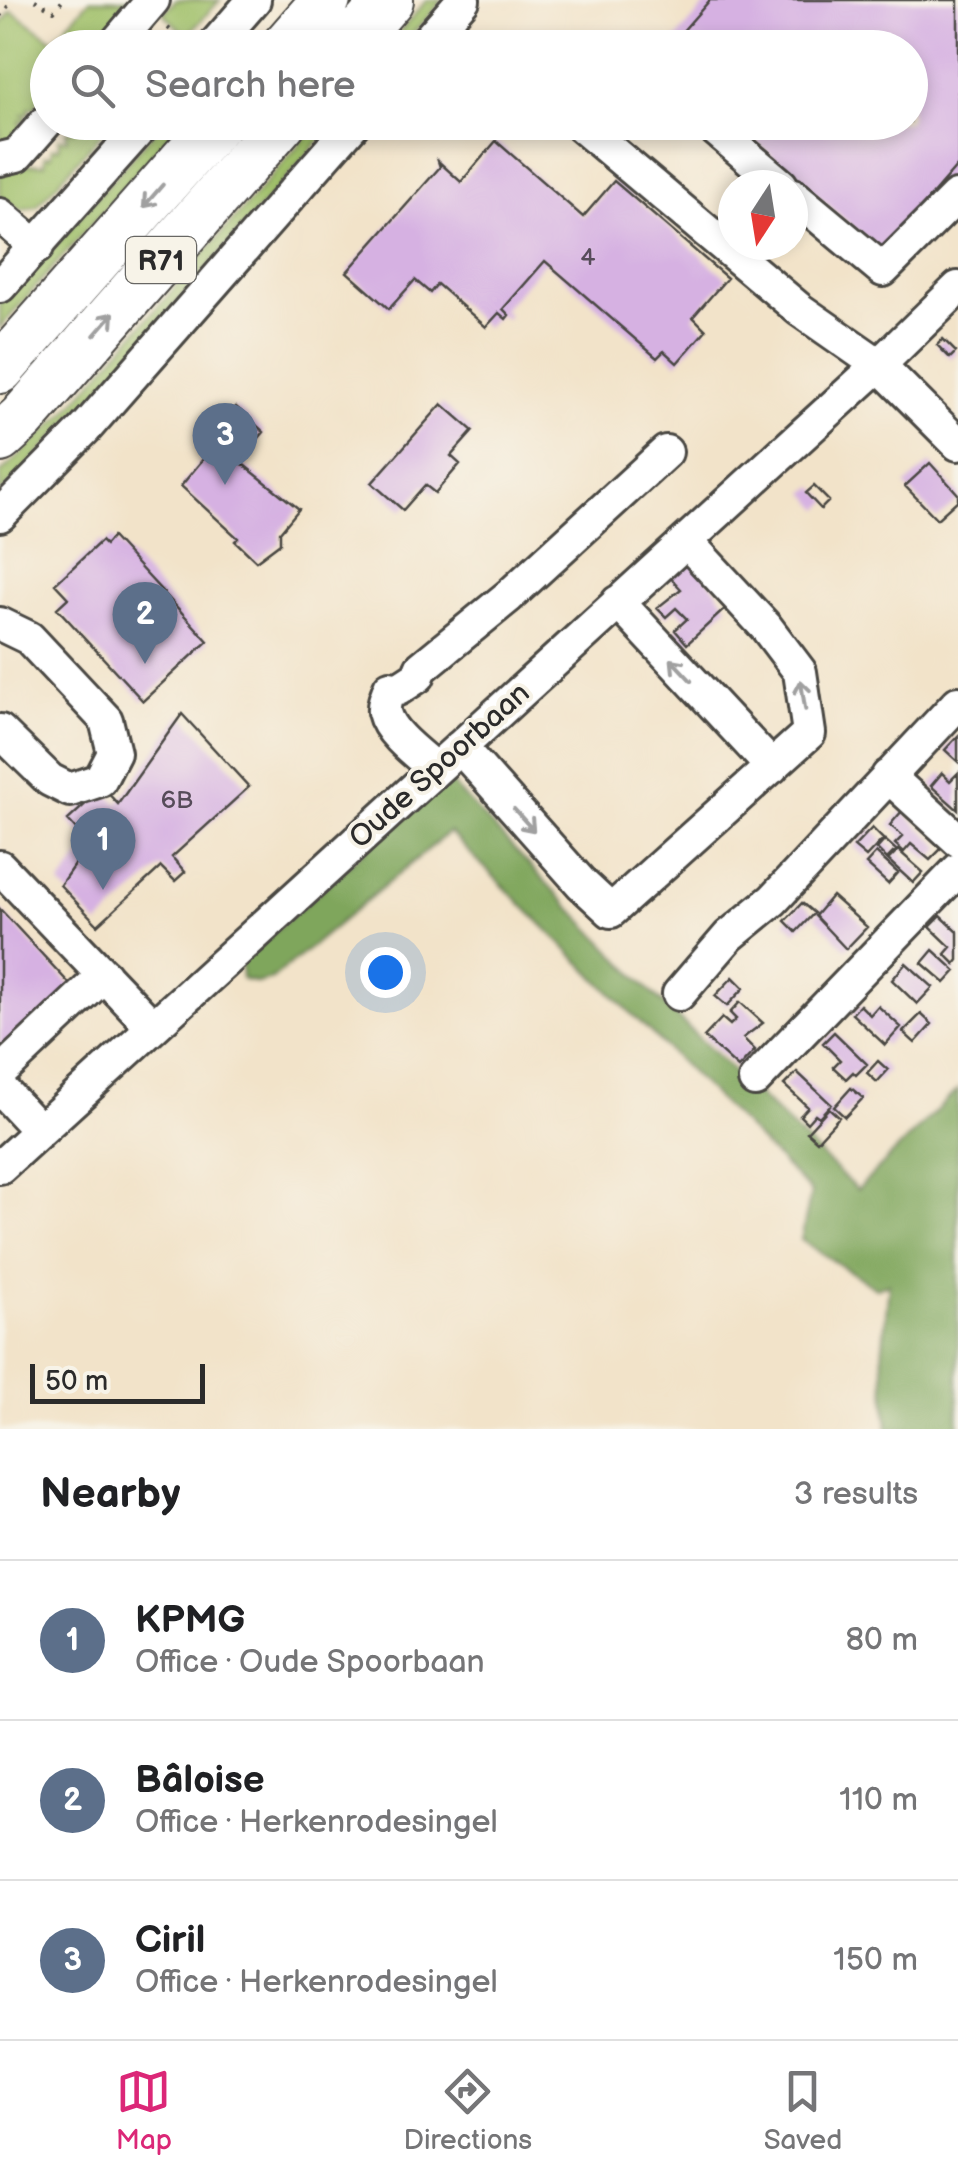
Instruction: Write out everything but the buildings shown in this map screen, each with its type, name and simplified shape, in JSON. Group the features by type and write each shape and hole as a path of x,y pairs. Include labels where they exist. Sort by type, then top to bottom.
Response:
{"highway":[{"path":"300,30 326,0"},
{"path":"363,30 389,0"},
{"name":"R71","path":"0,369 202,140"},
{"name":"R71","path":"0,438 22,418 266,140"}],"street":[{"path":"128,30 154,0"},
{"path":"228,30 254,0"},
{"path":"436,30 462,0"},
{"path":"0,160 17,156 31,140"},
{"path":"0,286 130,140"},
{"path":"0,514 86,428 339,140"},
{"path":"597,140 800,310 880,365 958,444"},
{"path":"727,140 763,170"},
{"path":"808,208 882,270 957,196"},
{"path":"0,215 36,247"},
{"name":"Oude Spoorbaan","path":"0,1167 618,602 953,302"},
{"path":"435,770 398,737 384,714 390,687 398,689 418,676 421,668 509,596 666,452"},
{"path":"460,747 582,884 611,911 772,767 809,733 800,672 766,627 686,541"},
{"path":"618,602 772,767"},
{"path":"0,624 29,638 106,720 114,753 100,780 70,790 50,780 0,731"},
{"path":"679,994 729,936 773,900 958,703"},
{"path":"888,776 958,840"},
{"path":"0,867 152,1026"},
{"path":"755,1080 953,887"},
{"path":"0,1073 104,975"},
{"path":"0,1088 39,1130"}],"path":[{"path":"0,16 13,0"},
{"path":"35,0 54,11 64,0"}],"green space":[{"path":"90,0 125,0 138,9 119,30 62,30"},
{"path":"176,0 220,0 192,30 181,30 163,13"},
{"path":"427,0 443,0 416,30 401,30"},
{"path":"12,11 39,30 30,30 30,114 23,114 28,121 20,121 22,135 0,151 0,25"},
{"path":"59,140 96,140 37,206 21,210 0,197 0,166 45,164 45,155 51,156 52,148 59,148"},
{"path":"147,140 165,140 0,328 0,302"},
{"path":"303,140 320,140 94,396 0,494 0,474 67,411"},
{"path":"446,778 654,995 857,1190 958,1089 958,1429 888,1429 882,1355 889,1283 876,1288 801,1240 811,1192 449,832 272,979 257,983 242,979 241,961"}],"place":[{"name":"Ciril","path":"225,485"},
{"name":"Bâloise","path":"145,664"},
{"name":"KPMG","path":"103,890"}]}
